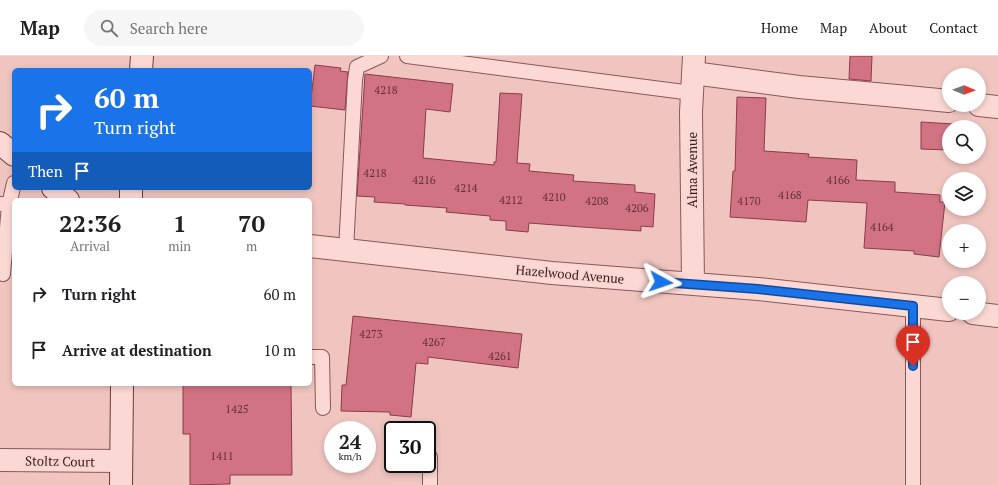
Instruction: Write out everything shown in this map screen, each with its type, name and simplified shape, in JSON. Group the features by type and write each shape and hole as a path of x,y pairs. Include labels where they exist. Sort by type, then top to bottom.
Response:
{"street":[{"path":"141,68 142,56"},
{"path":"693,74 800,87 942,101"},
{"name":"Alma Avenue","path":"693,74 691,112 693,284"},
{"path":"986,106 998,107"},
{"path":"0,143 12,153"},
{"path":"56,190 66,198"},
{"name":"Hazelwood Avenue","path":"312,246 552,273 758,289 942,309"},
{"path":"986,315 998,316"},
{"path":"121,485 122,386"},
{"name":"Stoltz Court","path":"0,460 121,461"}],"lane":[{"path":"346,250 357,67 381,56"},
{"path":"407,56 693,74"},
{"path":"3,274 4,204 12,187"},
{"path":"913,306 913,485"},
{"path":"312,357 322,357 323,408"},
{"path":"430,473 430,485"}],"building":[{"path":"850,56 872,56 871,81 849,79"},
{"path":"315,65 341,68 340,71 348,72 345,110 312,106 312,90"},
{"path":"365,74 453,84 450,112 426,109 423,158 494,165 494,162 496,162 500,93 522,94 517,163 530,164 529,171 574,175 573,181 635,185 635,192 655,194 653,227 641,226 641,231 529,223 528,232 506,230 506,221 490,220 490,216 446,212 447,208 374,202 375,197 357,196"},
{"path":"737,97 766,98 764,151 809,154 808,157 857,160 856,180 895,182 895,192 940,195 940,202 942,202 942,216 943,216 939,257 914,254 914,251 864,248 867,203 808,200 806,222 730,217 733,171 735,171"},
{"path":"921,122 942,123 942,150 921,149"},
{"path":"353,316 522,334 518,368 428,357 428,364 416,363 411,417 390,415 390,412 341,411 342,385 346,385"},
{"path":"183,386 291,386 292,475 230,475 230,484 190,485 190,434 183,434"}],"route":[{"path":"661,282 758,289 913,306 913,366"}]}
